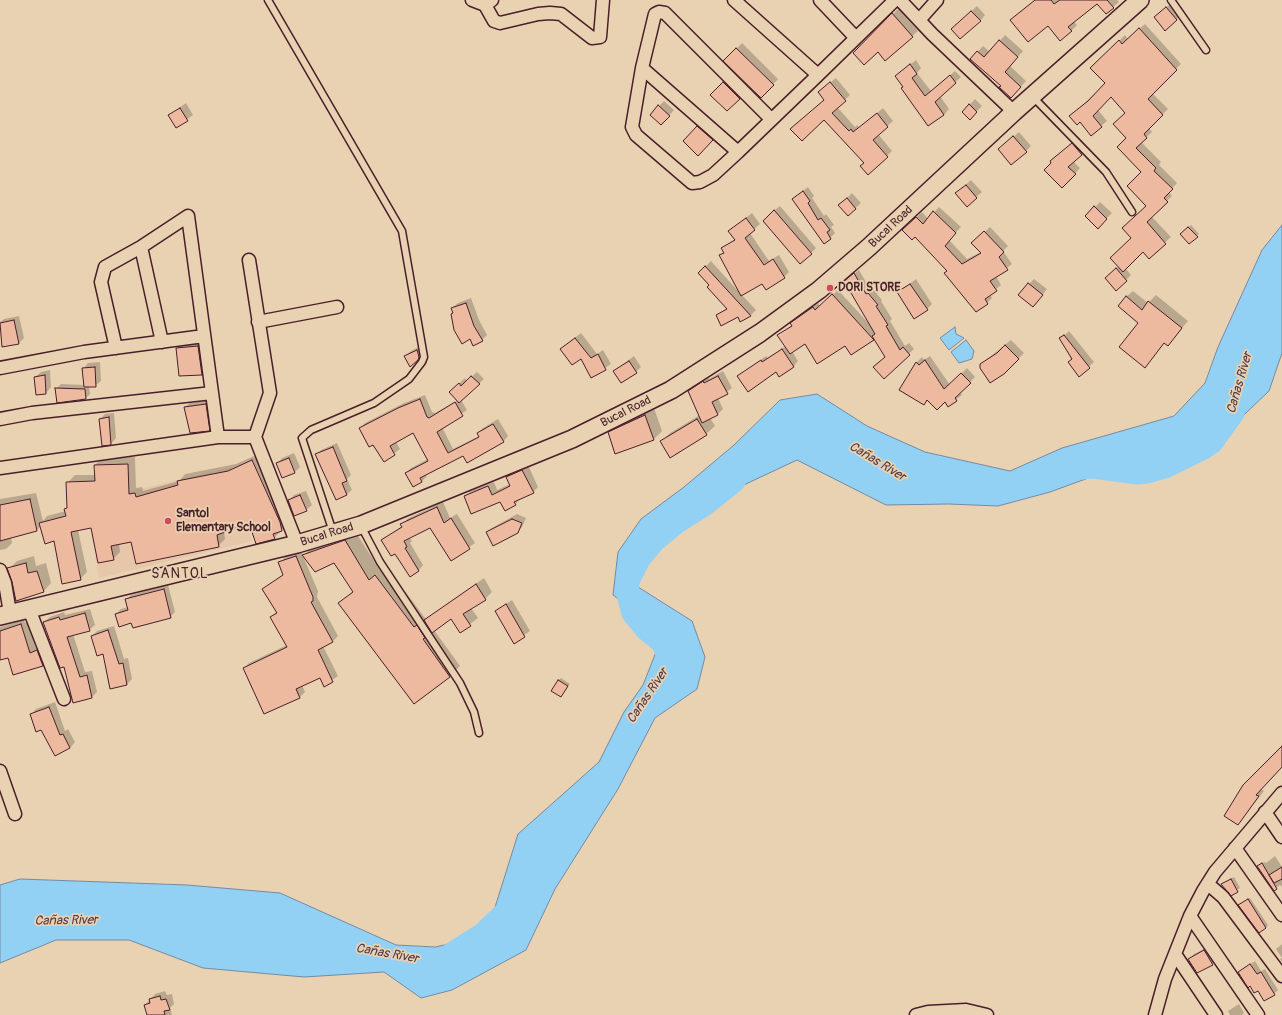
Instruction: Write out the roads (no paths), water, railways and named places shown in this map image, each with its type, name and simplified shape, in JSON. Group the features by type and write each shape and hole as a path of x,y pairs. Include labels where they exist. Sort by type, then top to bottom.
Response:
{"street":[{"path":"472,0 488,3 494,21 500,23 544,14 562,14 592,38 600,37 603,0"},
{"path":"734,0 818,75"},
{"path":"820,0 856,38"},
{"path":"771,120 665,13 659,12 655,14 642,68 632,127 636,135 692,183 700,182 713,175 738,152 895,0"},
{"path":"900,0 920,19 932,34 1014,112"},
{"path":"920,19 937,0"},
{"name":"Bucal Road","path":"5,615 297,544 361,525 572,439 671,390 760,333 819,290 869,247 1136,1"},
{"path":"642,68 738,152"},
{"path":"116,348 102,282 105,266 141,247 188,216 218,436"},
{"path":"141,247 162,342"},
{"path":"249,260 270,393 255,437 297,544"},
{"path":"258,322 337,306"},
{"path":"0,368 116,348 204,336"},
{"path":"0,419 32,413 212,393"},
{"path":"0,468 218,436 255,437"},
{"path":"0,570 6,584 5,615"},
{"path":"29,609 64,699"},
{"path":"0,771 15,814"},
{"path":"1156,1015 1165,978 1174,954 1190,916 1208,884 1235,848 1282,793"},
{"path":"1265,812 1282,837"},
{"path":"1235,848 1282,915"},
{"path":"1208,884 1223,897 1282,976"},
{"path":"1190,916 1258,1015"},
{"path":"1174,954 1216,1015"},
{"path":"916,1015 928,1012 966,1010 987,1015"}],"lane":[{"path":"268,0 402,231 424,357 409,380 374,403 311,430 302,438 333,533"},
{"path":"1170,0 1206,50"},
{"path":"1032,96 1106,172 1132,212"},
{"path":"361,525 380,562 460,683 474,712 479,733"}],"water":[{"path":"1282,225 1282,353 1269,391 1226,432 1191,453 1154,468 1113,469 1050,492 998,506 949,504 886,505 797,460 669,520 642,567 638,587 692,621 705,657 697,689 655,718 618,789 555,889 526,950 452,990 421,998 384,972 304,977 203,968 129,940 56,940 0,963 0,885 20,879 187,885 280,893 396,945 435,947 486,936 518,834 599,762 624,712 643,685 658,647 645,619 613,595 618,552 641,519 684,487 734,445 780,400 817,394 867,426 925,452 1010,471 1062,448 1174,416 1205,383 1218,347 1262,250"},
{"path":"955,327 956,334 964,338 949,350 940,338"},
{"path":"966,340 974,351 972,359 959,363 951,352"}],"waterway":[{"name":"Cañas River","path":"1082,468 1093,467 1137,473 1165,467 1202,449 1212,442 1233,413"},
{"name":"Cañas River","path":"670,658 662,642 646,629 633,613 627,591 628,581 639,559 654,541 677,522 704,505 734,481"},
{"name":"Cañas River","path":"450,955 483,934 510,908"}],"place":[{"name":"DORI STORE","path":"830,288"},
{"name":"Santol Elementary School","path":"168,521"}],"district":[{"name":"SANTOL","path":"180,574"}]}
